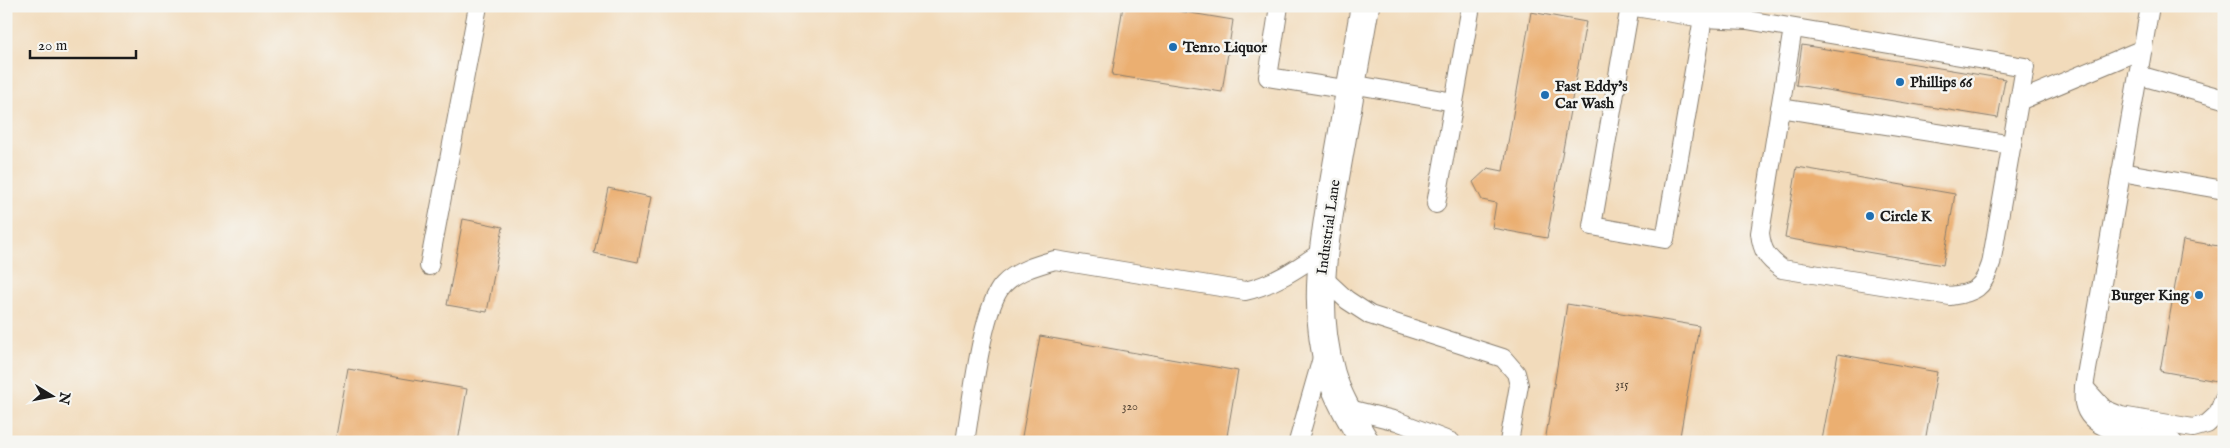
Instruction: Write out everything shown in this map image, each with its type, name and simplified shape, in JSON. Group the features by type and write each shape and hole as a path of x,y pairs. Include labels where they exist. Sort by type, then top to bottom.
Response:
{"street":[{"name":"Industrial Lane","path":"1364,442 1345,408 1331,374 1321,313 1322,264 1365,6"}],"lane":[{"path":"429,266 478,6"},
{"path":"1279,6 1268,77 1454,102"},
{"path":"1436,204 1471,6"},
{"path":"1703,18 1665,239 1592,226 1630,6 1703,18 1748,13 1794,28 2025,67 1991,264 1985,282 1968,294 1940,295 1782,269 1770,260 1762,249 1760,233 1794,28"},
{"path":"2150,6 2084,387 2084,403 2090,416 2110,430 2173,442"},
{"path":"2019,101 2143,49"},
{"path":"2138,75 2224,99"},
{"path":"1780,108 2012,145"},
{"path":"2122,172 2224,190"},
{"path":"965,442 989,310 1003,285 1025,270 1055,260 1245,291 1262,287 1322,264 1347,300 1370,315 1502,358 1516,372 1519,385 1510,442"},
{"path":"1298,442 1326,346"},
{"path":"2084,387 2104,409 2121,416 2193,428 2207,424 2218,414 2224,398"},
{"path":"1345,408 1397,421 1451,442"}],"building":[{"name":"Ten10 Liquor","path":"1123,6 1148,6 1233,20 1222,92 1112,75"},
{"name":"Fast Eddy's Car Wash","path":"1531,12 1586,22 1547,238 1492,228 1496,203 1482,200 1473,182 1488,168 1503,171"},
{"name":"Phillips 66","path":"1802,45 2005,79 1998,118 1796,85"},
{"name":"Circle K","path":"1797,167 1955,194 1943,265 1785,238"},
{"path":"608,188 651,197 638,262 594,253"},
{"path":"463,219 503,227 487,312 447,305"},
{"name":"Burger King","path":"2183,240 2224,247 2224,343 2217,381 2160,371"},
{"path":"1567,304 1699,326 1679,442 1545,442"},
{"path":"1040,336 1238,371 1226,442 1021,442"},
{"path":"1838,354 1937,372 1925,442 1832,442 1822,440"},
{"path":"348,369 467,389 458,442 335,442"}],"place":[{"name":"Ten10 Liquor","path":"1173,47"},
{"name":"Phillips 66","path":"1900,82"},
{"name":"Fast Eddy's Car Wash","path":"1545,95"},
{"name":"Circle K","path":"1870,216"},
{"name":"Burger King","path":"2199,295"}]}
